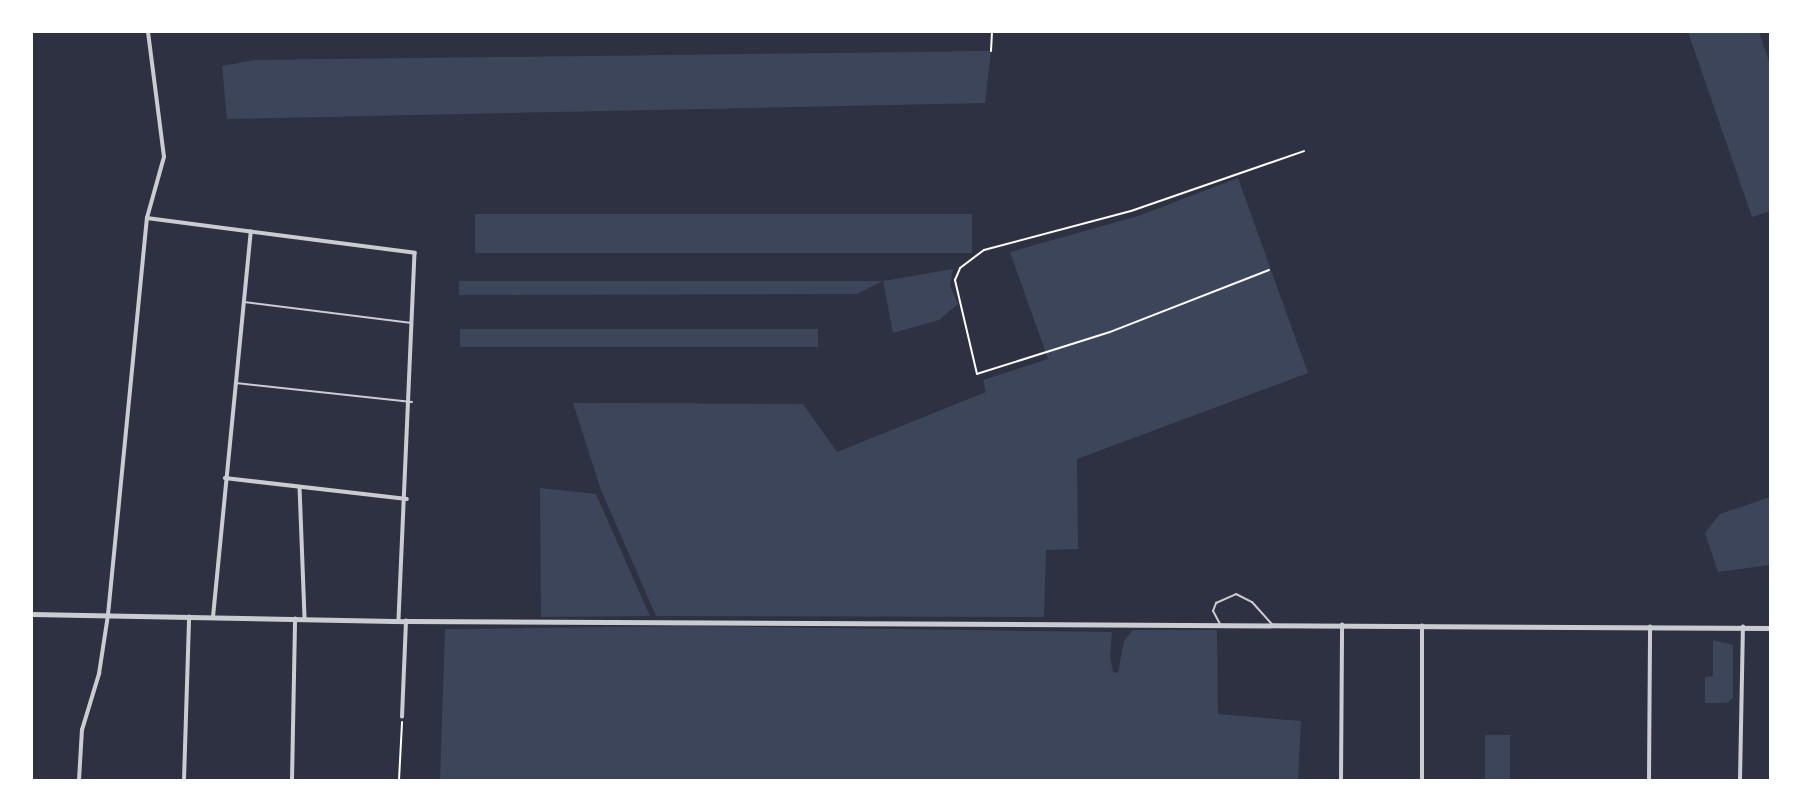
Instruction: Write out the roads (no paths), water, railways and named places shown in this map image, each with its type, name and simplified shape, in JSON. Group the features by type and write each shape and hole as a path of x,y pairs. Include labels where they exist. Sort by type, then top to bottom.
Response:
{"street":[{"path":"79,780 82,730 99,674 108,615 147,218 163,164 148,32"},
{"path":"147,218 415,253 412,402 399,621"},
{"path":"213,617 251,232"},
{"path":"225,478 407,499"},
{"path":"300,487 305,619"},
{"path":"32,614 399,621 1770,628"},
{"path":"184,780 189,617"},
{"path":"292,780 295,619"},
{"path":"402,717 406,621"},
{"path":"1341,780 1342,625"},
{"path":"1422,626 1422,780"},
{"path":"1649,780 1650,627"},
{"path":"1740,780 1743,627"}],"lane":[{"path":"243,302 413,323"},
{"path":"235,383 412,402"},
{"path":"1221,625 1215,618 1216,603 1237,594 1252,601 1274,625"}]}
